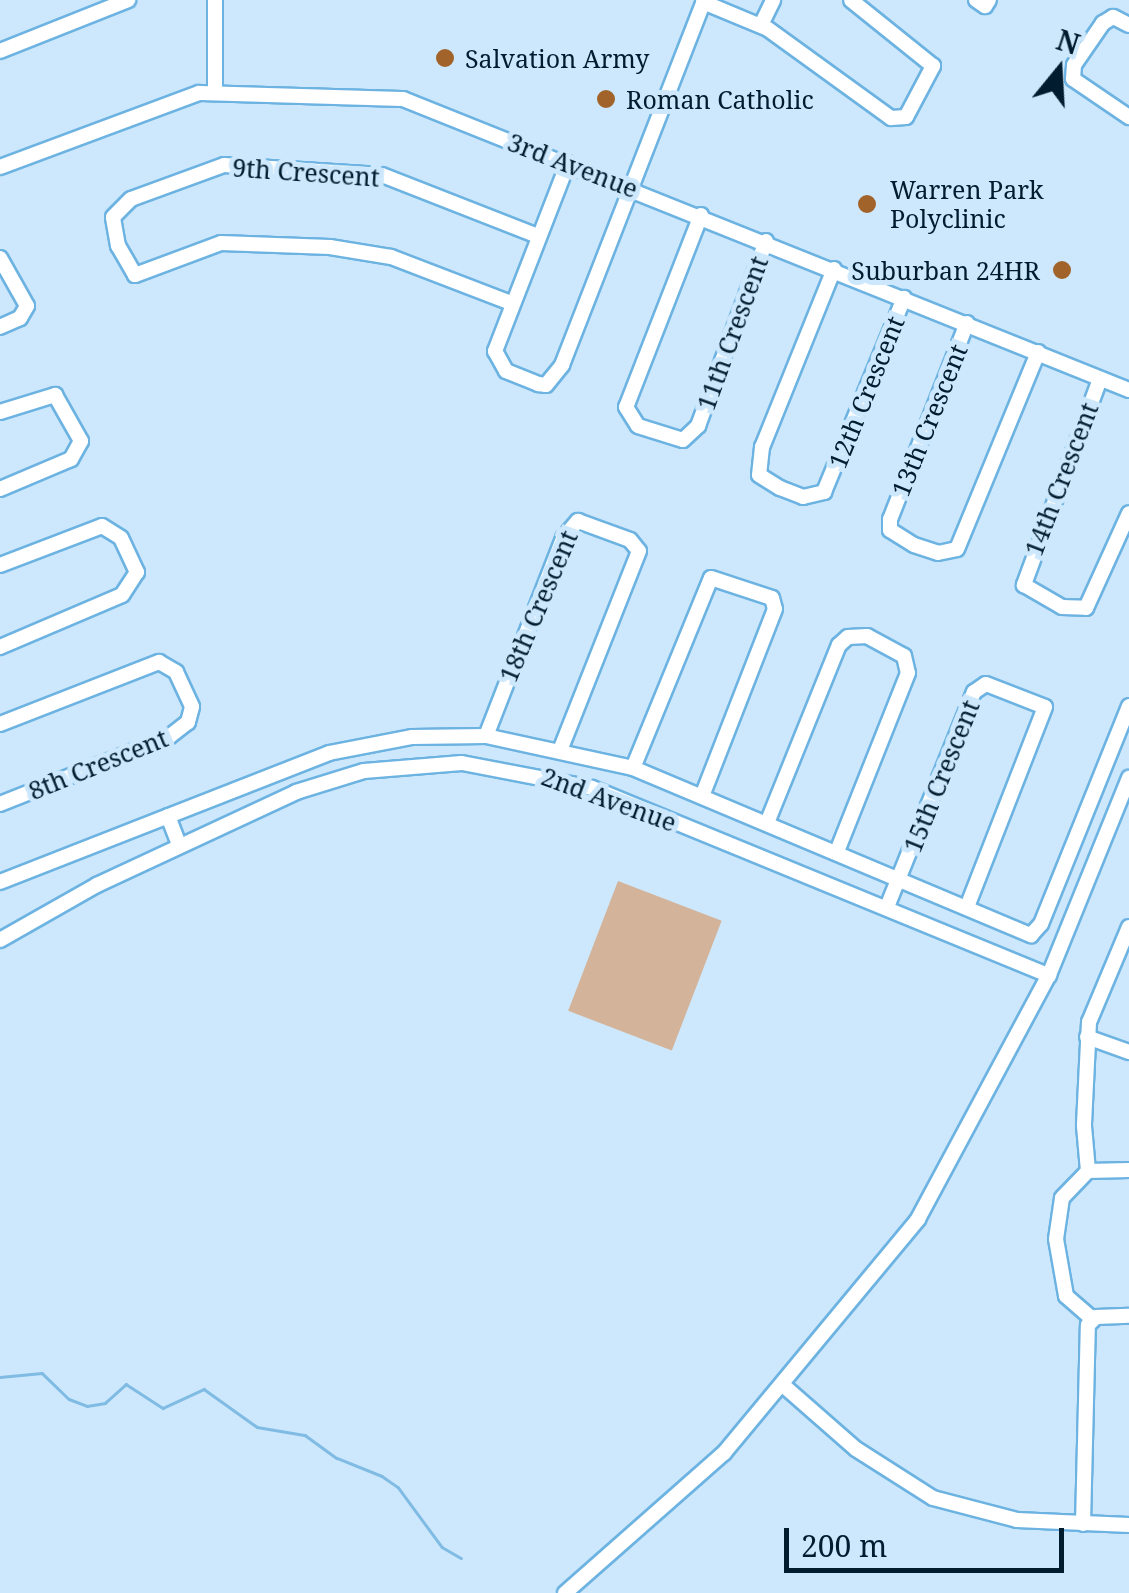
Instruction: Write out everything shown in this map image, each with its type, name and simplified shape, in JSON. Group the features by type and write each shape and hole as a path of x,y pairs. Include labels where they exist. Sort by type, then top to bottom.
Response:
{"street":[{"path":"0,51 128,0"},
{"path":"214,91 216,0"},
{"path":"761,25 773,0"},
{"path":"568,163 496,341 498,363 546,385 562,365 703,1 761,25 891,118 906,117 934,66 851,0"},
{"path":"976,0 984,6 989,0"},
{"path":"1129,24 1113,17 1103,23 1073,79 1129,117"},
{"name":"3rd Avenue","path":"0,167 144,109 214,91 403,99 630,186 1129,390"},
{"name":"9th Crescent","path":"511,302 390,258 330,247 221,244 135,276 118,246 113,216 131,199 224,166 382,175 538,236"},
{"name":"11th Crescent","path":"701,215 626,407 638,426 683,440 698,426 766,241"},
{"path":"0,258 27,306 20,318 0,327"},
{"name":"12th Crescent","path":"834,270 762,447 759,475 803,498 824,492 904,298"},
{"name":"13th Crescent","path":"967,324 890,519 890,530 914,545 938,552 956,549 1038,352"},
{"name":"14th Crescent","path":"1100,378 1024,585 1062,607 1086,608 1129,512"},
{"path":"0,412 55,394 81,441 72,459 0,489"},
{"name":"18th Crescent","path":"486,736 563,538 578,520 630,540 640,551 561,748"},
{"path":"0,565 102,526 122,538 137,572 122,595 0,647"},
{"path":"633,768 711,578 772,598 775,609 702,796"},
{"path":"767,823 839,645 848,637 867,636 904,656 908,672 838,850"},
{"name":"8th Crescent","path":"0,724 159,662 176,672 192,706 188,722 168,737 0,804"},
{"name":"15th Crescent","path":"887,907 974,692 986,684 1044,708 967,907"},
{"path":"1021,963 1030,936 1041,924 1129,706"},
{"path":"0,882 330,753 412,737 486,736 561,748 633,768 838,850 1030,936"},
{"path":"592,788 601,760"},
{"name":"2nd Avenue","path":"0,940 179,844 296,792 364,770 462,763 592,788 1049,974"},
{"path":"565,1593 699,1477 784,1386 918,1219 1049,974 1129,778"},
{"path":"168,816 179,844"},
{"path":"1129,927 1087,1037 1088,1171 1062,1198 1056,1239 1066,1296 1092,1318 1129,1316"},
{"path":"1087,1037 1129,1052"},
{"path":"1088,1171 1129,1170"},
{"path":"1083,1524 1092,1318"},
{"path":"784,1386 856,1449 933,1498 1006,1518 1129,1525"}],"shaded area":[{"path":"618,881 722,921 672,1051 568,1011"}],"waterway":[{"path":"0,1377 42,1373 69,1399 87,1406 105,1403 126,1384 163,1408 204,1389 257,1427 305,1435 337,1458 382,1476 398,1487 442,1547 461,1558"}],"place":[{"name":"Salvation Army","path":"445,58"},
{"name":"Roman Catholic","path":"606,99"},
{"name":"Warren Park Polyclinic","path":"867,204"},
{"name":"Suburban 24HR","path":"1062,270"}]}
